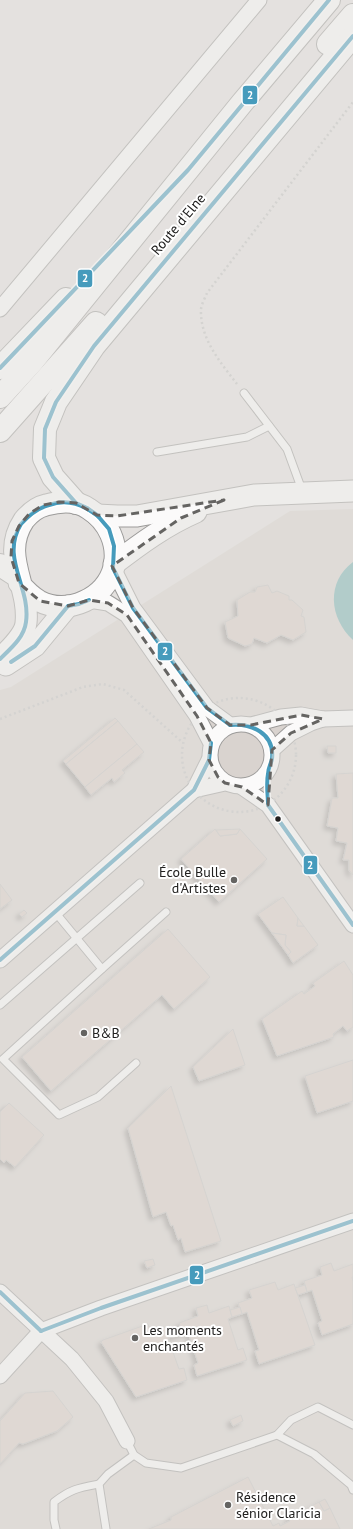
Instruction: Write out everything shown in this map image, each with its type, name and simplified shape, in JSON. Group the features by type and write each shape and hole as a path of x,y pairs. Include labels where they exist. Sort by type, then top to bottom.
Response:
{"highway":[{"name":"Route d'Elne","path":"0,397 32,362 329,0"},
{"name":"Route d'Elne","path":"0,431 94,325 353,14"},
{"path":"76,503 53,477 44,458 44,429 56,402 94,346 353,36"},
{"path":"0,368 188,170"}],"main road":[{"path":"98,515 138,516 254,495 353,491"},
{"path":"114,566 144,540 181,518 224,500"},
{"path":"0,659 14,647 26,625 26,603 11,574 12,541 18,526 29,514 43,505 59,502 76,503 87,508 98,515 109,529 114,546 114,566 108,581 100,592 89,600 68,606 54,606 40,601 28,594 11,574"},
{"path":"0,668 34,646 68,606"}],"street":[{"path":"0,310 259,0"},
{"path":"114,566 133,608 202,712 211,743"},
{"path":"89,600 108,604 127,615 202,712 230,725"},
{"path":"251,726 281,717 301,715 323,719 353,718"},
{"path":"272,750 291,733 323,719"},
{"path":"241,724 251,726 265,735 272,750 272,760 268,770 262,778 253,784 242,787 225,783 212,769 209,760 211,743 216,735 230,725 241,724"},
{"path":"0,960 194,790 209,760"},
{"path":"268,770 268,805"},
{"path":"194,790 225,783"},
{"path":"242,787 268,805 353,925"},
{"path":"0,1376 41,1331 101,1308 353,1221"},
{"path":"0,1292 72,1359 106,1401 127,1441"}],"lane":[{"path":"244,393 287,449 303,492"},
{"path":"157,452 248,437 269,426"},
{"path":"0,1005 140,883"},
{"path":"55,912 102,969"},
{"path":"136,1063 98,1097 59,1115 2,1057 166,912"},
{"path":"127,1441 134,1455 146,1463 181,1468 277,1436 290,1420 318,1406 353,1425"},
{"path":"277,1436 314,1454 352,1486"},
{"path":"56,1529 54,1520 54,1502 76,1488 99,1484 108,1474 134,1455"},
{"path":"99,1484 106,1529"}],"path":[{"path":"244,393 214,354 203,330 200,309 207,293 353,102"},
{"path":"0,719 83,687 103,684 124,690 183,743"},
{"path":"239,698 253,700 268,706 281,717 291,733 295,746 295,761 290,780 280,795 268,805 251,811 234,813 217,808 204,800 194,790 186,777 183,767 183,743 190,725 202,712 227,699 239,698"}],"highlighted area":[{"path":"224,500 181,518 112,566 133,608 207,708 230,725 251,725 301,715 323,719 291,733 272,750 268,805 242,787 225,783 218,777 209,760 211,743 197,716 127,615 108,603 89,600 68,606 40,601 19,583 11,557 12,541 19,526 29,514 43,505 59,502 76,503 97,515 117,516"}],"shaded area":[{"path":"353,509 353,1529 0,1529 0,690 11,687 290,511"}],"water":[{"path":"353,562 353,640 339,621 335,611 334,600 338,580 344,570"}],"building":[{"path":"268,585 272,593 277,591 289,596 289,600 292,600 303,610 301,616 304,617 306,632 293,640 281,635 267,643 254,638 252,644 245,646 228,638 225,622 238,616 237,600 250,592 255,592 257,587"},
{"path":"115,718 118,721 66,764 63,761"},
{"path":"118,721 137,744 85,787 66,764"},
{"path":"137,744 144,752 122,770 125,773 114,782 112,778 91,795 85,787"},
{"path":"327,746 336,746 336,753 328,753"},
{"path":"353,773 353,875 349,870 349,860 343,860 347,843 336,841 338,828 327,826 332,798 338,798 336,774"},
{"path":"215,829 220,836 237,834 240,829 267,859 219,902 181,859"},
{"path":"240,829 237,834 220,836 216,830"},
{"path":"0,884 12,900 0,909"},
{"path":"283,897 298,918 297,926 304,926 318,945 293,963 288,955 291,952 285,945 286,935 272,933 258,914"},
{"path":"24,910 27,913 22,917 19,914"},
{"path":"298,918 304,926 297,926"},
{"name":"B&B","path":"168,929 210,977 174,1009 162,995 51,1091 22,1057"},
{"path":"272,933 286,935 285,945 291,952 288,955"},
{"path":"344,961 353,975 353,1027 347,1031 343,1026 333,1034 334,1037 277,1056 262,1019 302,991 304,994 315,986 313,983"},
{"path":"233,1029 245,1065 199,1081 193,1067"},
{"path":"353,1060 353,1101 317,1113 305,1076"},
{"path":"171,1086 221,1241 185,1252 181,1238 178,1240 173,1225 171,1226 166,1212 153,1217 128,1128"},
{"path":"9,1103 44,1135 15,1167 6,1160 4,1163 0,1159 0,1112"},
{"path":"153,1259 155,1265 147,1268 144,1261"},
{"path":"331,1263 334,1271 353,1264 353,1324 322,1335 318,1323 322,1321 312,1290 307,1292 304,1281 322,1275 320,1267"},
{"path":"275,1282 278,1290 294,1284 315,1345 259,1364 255,1351 259,1350 247,1312 242,1314 238,1303 252,1298 249,1290"},
{"path":"305,1285 307,1292 298,1295 295,1288"},
{"path":"207,1305 209,1313 229,1306 232,1317 228,1319 238,1350 243,1348 247,1360 197,1376 194,1365 198,1363 188,1332 183,1334 179,1323 198,1316 196,1308"},
{"path":"240,1307 242,1314 232,1317 230,1310"},
{"path":"148,1324 151,1332 170,1326 173,1337 168,1338 179,1369 184,1368 187,1380 136,1397 101,1342"},
{"path":"181,1327 183,1334 173,1337 171,1330"},
{"path":"53,1391 73,1417 57,1431 23,1444 19,1443 0,1464 0,1421 25,1393"},
{"path":"241,1415 243,1421 233,1426 230,1420"},
{"name":"Résidence sénior Claricia","path":"248,1477 273,1526 279,1523 280,1526 290,1521 288,1518 319,1502 324,1511 330,1508 340,1529 149,1529 171,1520 171,1517"},
{"path":"325,1499 330,1508 324,1511 319,1502"}],"transit line":[{"name":"2","path":"0,368 188,170 329,0"},
{"name":"2","path":"113,568 114,546 109,529 97,515 76,503 53,477 44,458 45,429 56,402 94,346 353,36"},
{"name":"2","path":"0,659 20,638 26,622 26,609 15,561 14,549 15,537 21,524 37,510 45,506 63,502 82,506 99,517"},
{"name":"2","path":"113,568 133,608 207,708 230,725"},
{"name":"2","path":"11,662 35,646 68,606 89,600"},
{"name":"2","path":"230,725 253,728 266,736 270,742 272,759 267,778 268,805"},
{"name":"2","path":"0,960 194,790 209,760 211,743"},
{"name":"2","path":"268,805 353,925"},
{"name":"2","path":"41,1331 101,1308 353,1221"},
{"name":"2","path":"0,1292 41,1331"}],"place":[{"name":"École Bulle d'Artistes","path":"234,880"},
{"name":"B&B","path":"84,1033"},
{"name":"Les moments enchantés","path":"135,1338"},
{"name":"Résidence sénior Claricia","path":"228,1505"}]}
